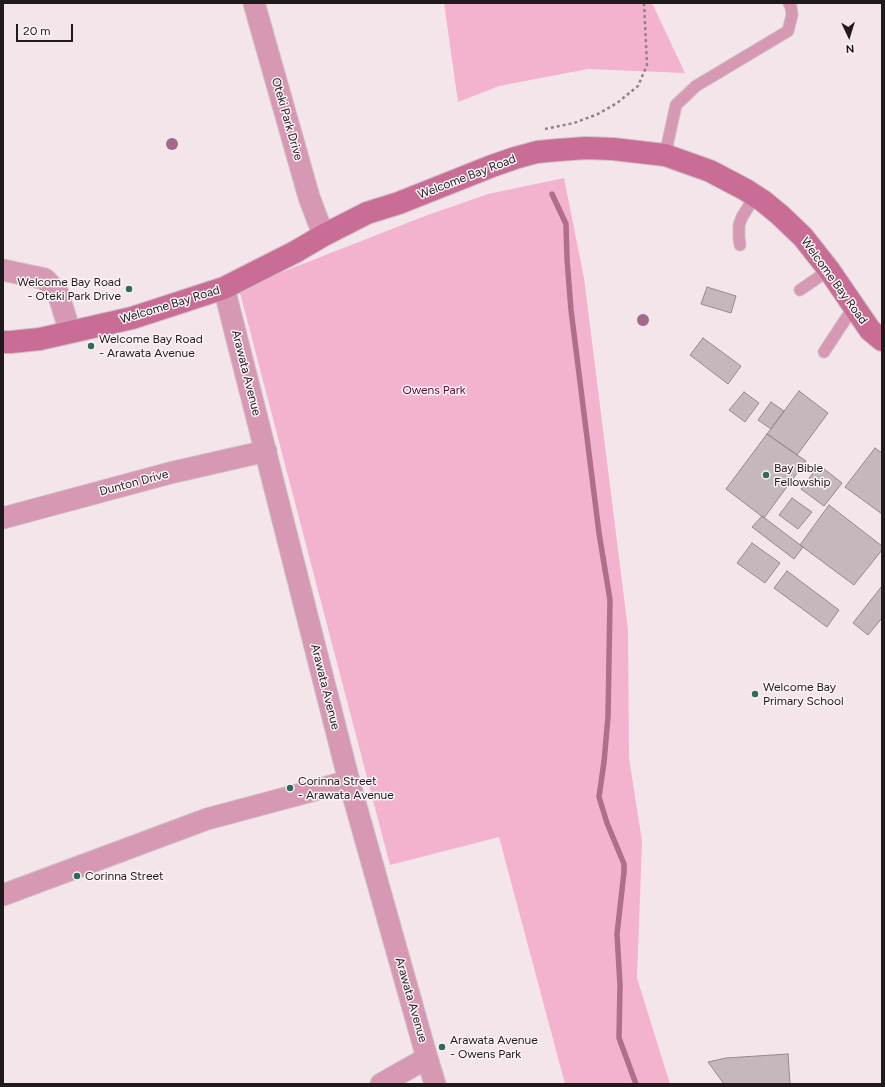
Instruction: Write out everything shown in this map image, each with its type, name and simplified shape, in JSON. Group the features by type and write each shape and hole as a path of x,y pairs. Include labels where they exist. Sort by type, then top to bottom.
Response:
{"main road":[{"name":"Welcome Bay Road","path":"3,342 40,338 132,318 224,288 367,214 399,203 492,166 537,152 586,148 613,149 665,155 710,171 763,201 803,237 870,330 882,340"}],"street":[{"name":"Oteki Park Drive","path":"254,3 309,196 324,235"},
{"path":"3,270 45,279 58,293 70,332"},
{"name":"Arawata Avenue","path":"224,288 349,781 435,1084"},
{"name":"Dunton Drive","path":"3,518 170,473 266,451"},
{"path":"3,895 207,819 349,781"},
{"path":"381,1084 427,1058"}],"lane":[{"path":"665,155 676,105 696,86 788,31 792,15 789,3"},
{"path":"740,245 738,238 739,225 742,217 755,196"},
{"path":"800,290 828,270"},
{"path":"824,352 847,317 856,309"}],"path":[{"path":"542,130 574,123 598,114 617,103 638,86 647,65 644,3"}],"green space":[{"path":"444,3 652,3 685,73 588,69 499,86 458,102"},
{"name":"Owens Park","path":"564,178 584,278 628,630 629,758 642,841 637,978 670,1084 565,1084 499,837 390,865 239,289 425,216 488,194"}],"building":[{"path":"707,287 736,296 731,313 701,304"},
{"path":"703,338 741,366 728,384 690,355"},
{"path":"799,391 828,413 797,455 767,434"},
{"path":"744,392 759,403 745,422 729,410"},
{"path":"771,402 784,411 771,429 758,420"},
{"name":"Bay Bible Fellowship","path":"767,434 806,461 764,518 726,489"},
{"path":"875,448 882,453 882,514 845,487"},
{"path":"819,465 842,483 824,506 801,489"},
{"path":"792,498 812,512 798,529 779,515"},
{"path":"829,505 882,546 882,550 854,585 800,545"},
{"path":"762,516 803,547 794,559 752,527"},
{"path":"752,543 780,563 765,583 737,563"},
{"path":"787,571 839,610 827,627 774,588"},
{"path":"882,586 882,618 868,635 853,623"},
{"path":"788,1054 790,1084 724,1084 708,1062 726,1058"}],"waterway":[{"path":"552,194 566,224 571,310 599,533 610,600 608,717 599,797 607,823 624,864 617,934 620,985 619,1038 636,1084"}],"place":[{"name":"Welcome Bay Road - Oteki Park Drive","path":"129,289"},
{"name":"Welcome Bay Road - Arawata Avenue","path":"91,346"},
{"name":"Bay Bible Fellowship","path":"766,475"},
{"name":"Welcome Bay Primary School","path":"755,694"},
{"name":"Corinna Street - Arawata Avenue","path":"290,788"},
{"name":"Corinna Street","path":"77,876"},
{"name":"Arawata Avenue - Owens Park","path":"442,1047"}]}
